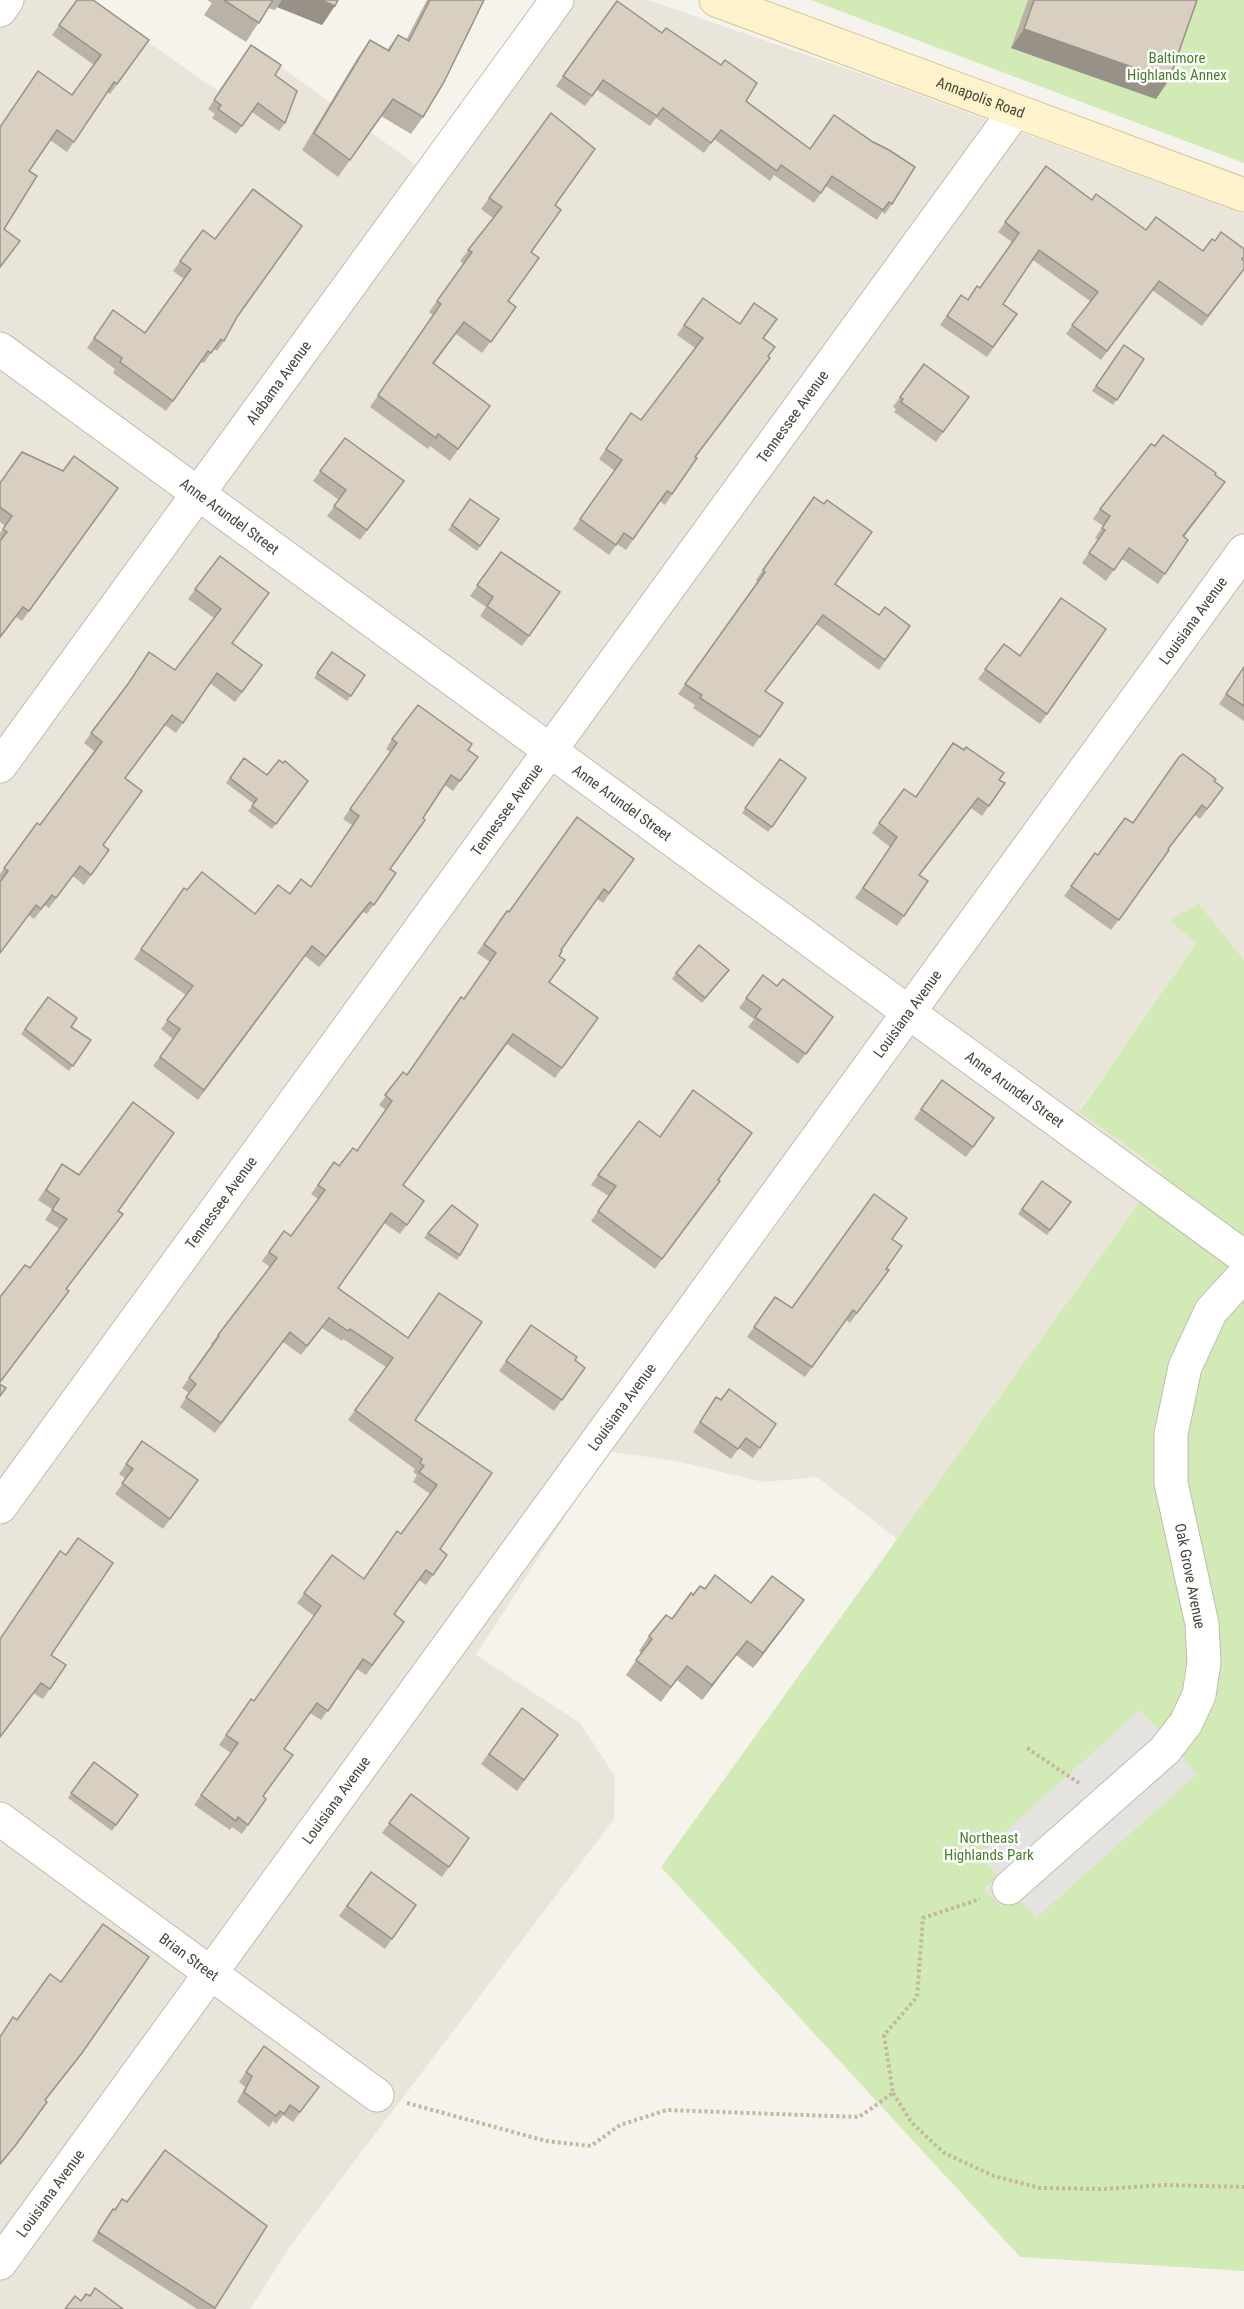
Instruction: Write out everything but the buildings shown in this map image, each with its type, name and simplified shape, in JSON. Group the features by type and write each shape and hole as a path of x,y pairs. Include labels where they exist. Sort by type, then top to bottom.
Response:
{"main road":[{"name":"Annapolis Road","path":"716,0 1244,195"}],"street":[{"path":"0,10 7,0"},
{"name":"Alabama Avenue","path":"0,766 557,0"},
{"name":"Tennessee Avenue","path":"0,1507 1015,111"},
{"name":"Anne Arundel Street","path":"0,349 1244,1257"},
{"name":"Louisiana Avenue","path":"0,2263 1244,551"},
{"name":"Oak Grove Avenue","path":"1009,1888 1165,1750 1186,1722 1199,1695 1204,1662 1202,1624 1171,1483 1171,1434 1185,1367 1211,1311 1244,1275"},
{"name":"Brian Street","path":"0,1819 377,2095"}],"path":[{"path":"1027,1748 1107,1802"},
{"path":"1009,1888 922,1918 917,1997 884,2035 893,2094 912,2123 944,2153 994,2176 1040,2188 1103,2189 1165,2185 1244,2187"},
{"path":"377,2095 546,2141 591,2146 621,2125 667,2110 859,2117 893,2094"}],"shaded area":[{"path":"0,0 88,0 218,91 251,45 439,182 575,0 648,0 873,78 1244,214 1244,960 1198,903 1169,921 1196,943 1079,1111 1162,1171 897,1539 817,1477 763,1482 676,1461 607,1451 476,1655 580,1723 615,1776 614,1819 291,2245 250,2309 0,2309"},
{"path":"1140,1710 1197,1774 1036,1918 1015,1895 1001,1907 984,1889 998,1876 980,1854"}],"green space":[{"name":"Baltimore Highlands Annex","path":"811,0 1244,0 1244,163"},
{"name":"Northeast Highlands Park","path":"1198,903 1244,960 1244,2271 1020,2257 661,1867 1162,1171 1079,1112 1196,943 1169,921"}]}
